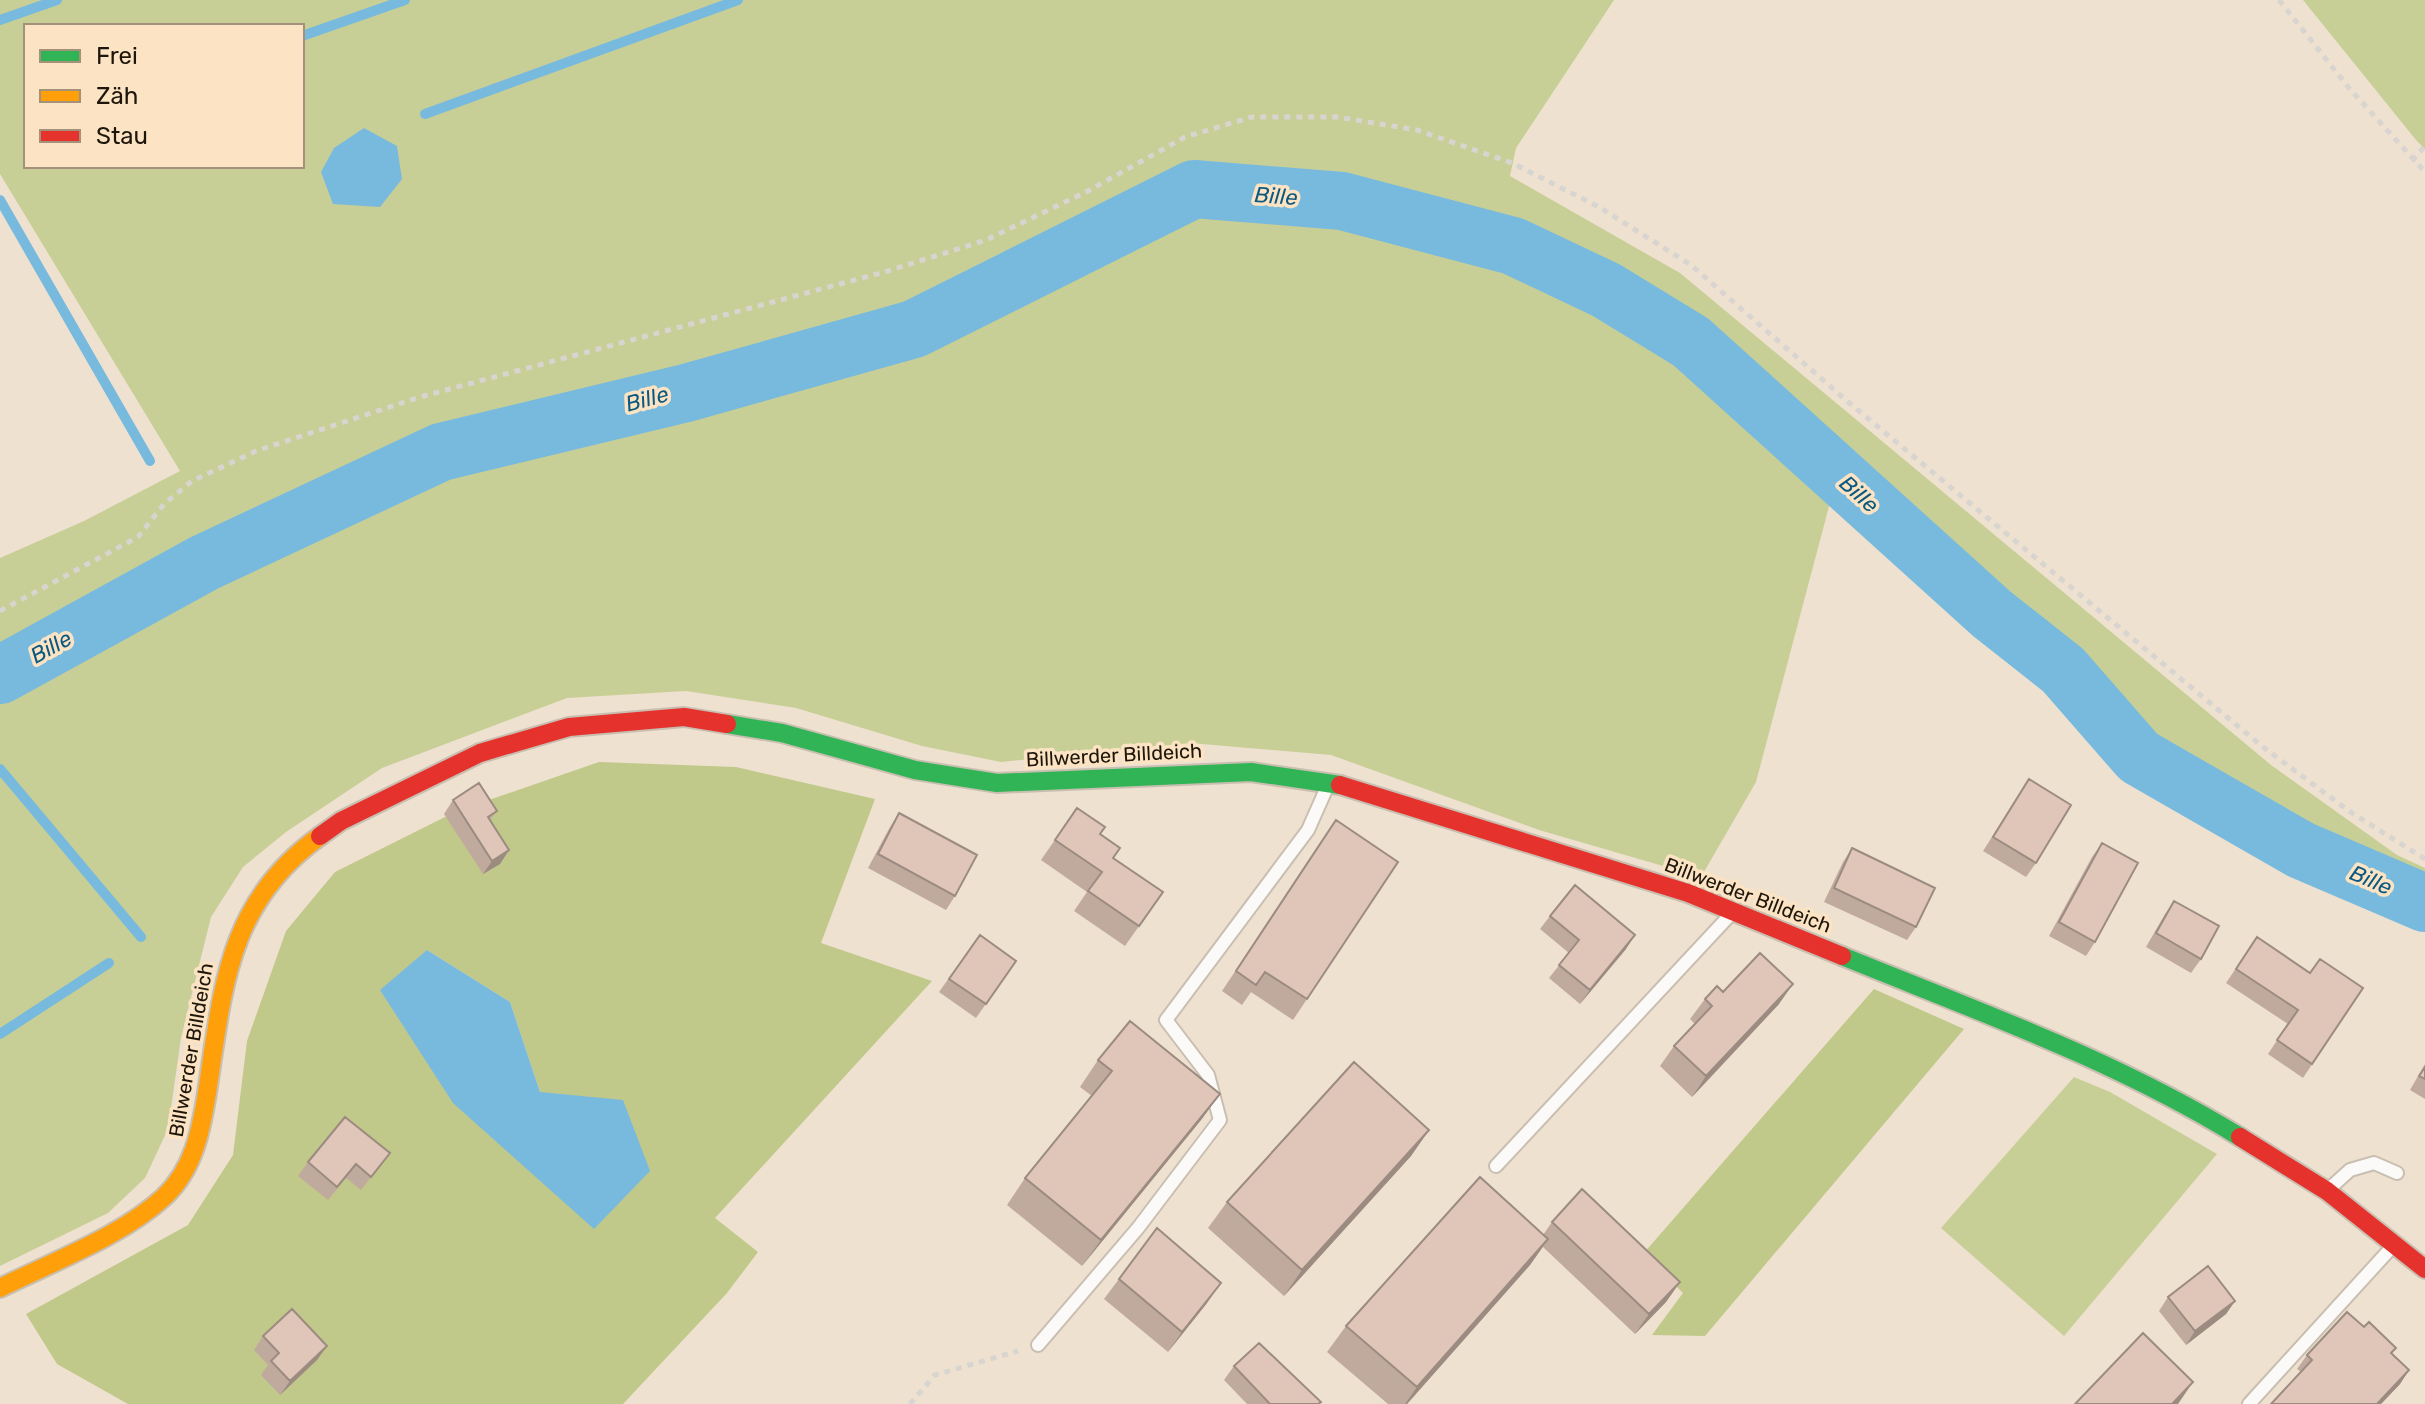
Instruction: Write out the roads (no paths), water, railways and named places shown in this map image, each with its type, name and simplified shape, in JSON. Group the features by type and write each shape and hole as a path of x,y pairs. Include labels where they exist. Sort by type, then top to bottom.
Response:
{"street":[{"name":"Billwerder Billdeich","path":"0,1288 127,1224 166,1196 198,1147 226,969 240,930 265,886 298,852 341,821 480,753 569,727 684,717 782,733 915,770 997,783 1188,772 1251,772 1329,782 1688,893 2107,1064 2189,1106 2327,1191 2425,1269"}],"lane":[{"path":"1038,1345 1138,1228 1220,1120 1208,1075 1166,1020 1308,830 1329,782"},
{"path":"1496,1166 1734,911"},
{"path":"2327,1191 2350,1170 2374,1163 2397,1173"},
{"path":"2249,1404 2396,1243"}],"water":[{"path":"364,128 397,146 402,179 380,207 333,204 321,172 334,148"},
{"path":"427,950 510,1002 540,1092 623,1100 650,1171 594,1229 453,1103 380,990"}],"waterway":[{"path":"0,20 57,0"},
{"path":"304,35 405,0"},
{"path":"425,114 738,0"},
{"name":"Bille","path":"0,675 204,563 441,452 686,393 914,329 1194,189 1342,201 1513,246 1606,290 1691,342 1992,614 2063,670 2139,757 2301,850 2425,903"},
{"path":"0,200 150,461"},
{"path":"0,769 141,937"},
{"path":"0,1034 109,963"}]}
